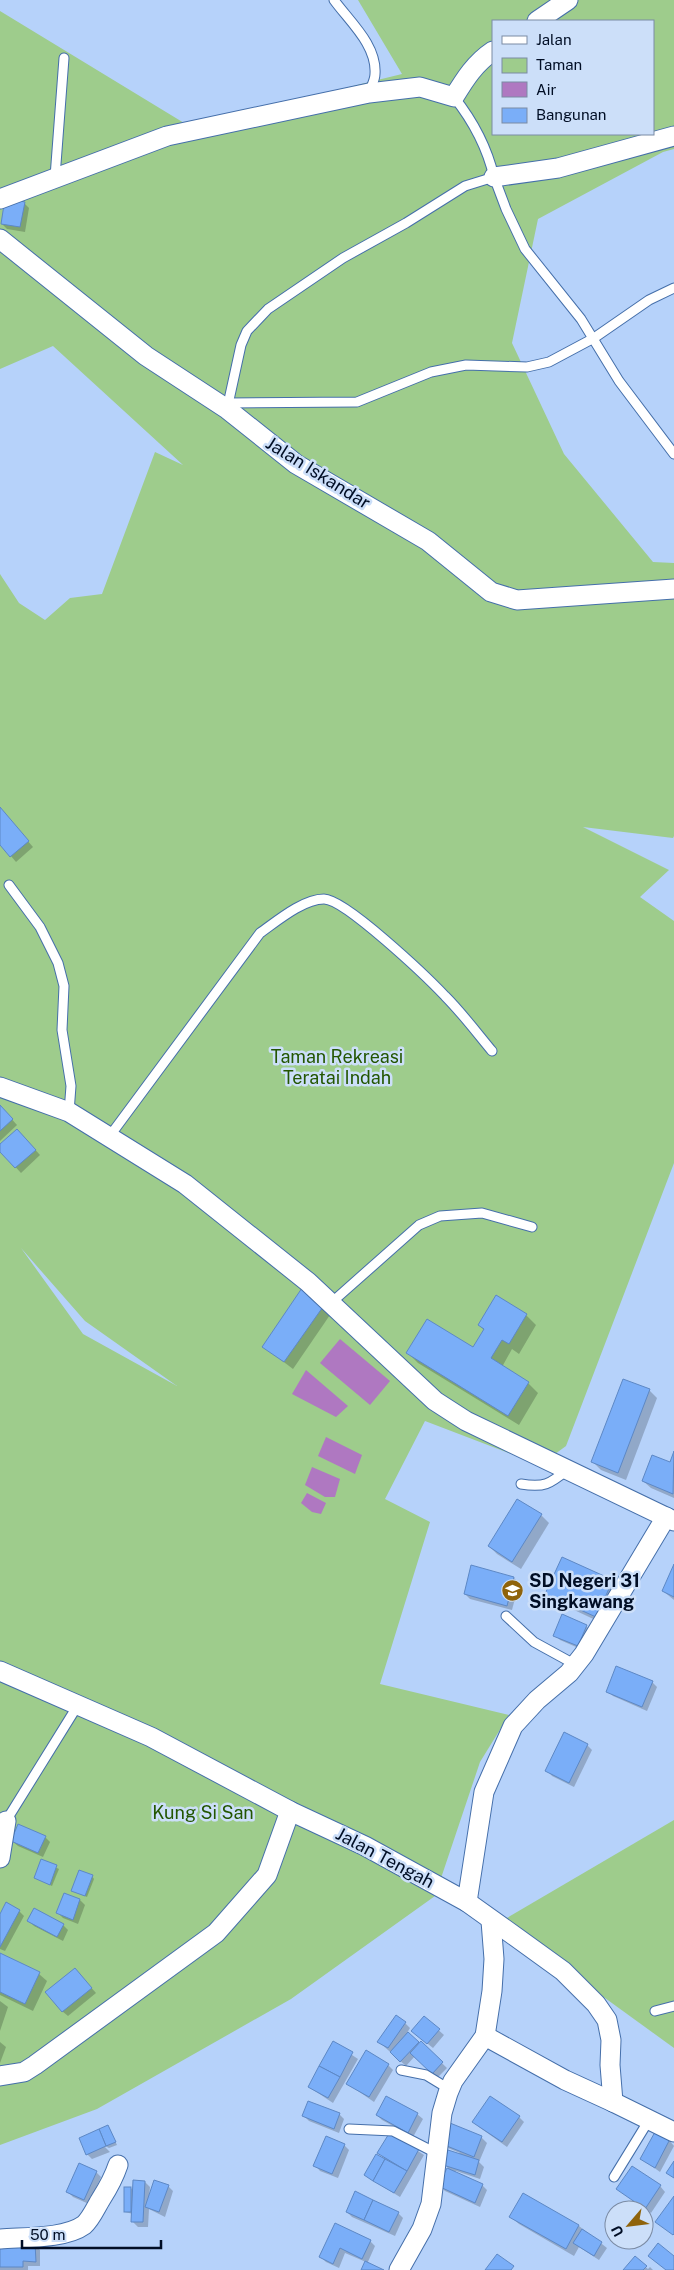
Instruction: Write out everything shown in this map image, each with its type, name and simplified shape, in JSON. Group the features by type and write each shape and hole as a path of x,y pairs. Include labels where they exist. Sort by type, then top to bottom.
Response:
{"street":[{"path":"538,20 568,0"},
{"path":"0,199 167,136 369,93 420,87 454,97 466,76 483,58 492,52"},
{"path":"494,177 558,168 674,136"},
{"name":"Jalan Iskandar","path":"0,239 146,356 228,406 296,464 428,541 491,592 517,600 674,589"},
{"path":"0,1087 69,1112 185,1184 331,1303 435,1401 466,1421 670,1519 576,1664 569,1673 522,1714 513,1726 484,1792 467,1902"},
{"name":"Jalan Tengah","path":"0,1671 151,1737 290,1811 365,1846 467,1902 491,1921 563,1970 596,2004 607,2020 611,2040 610,2065 613,2102"},
{"path":"0,2076 24,2072 35,2066 216,1933 267,1874 290,1811"},
{"path":"0,1858 6,1821"},
{"path":"399,2270 422,2229 431,2204 442,2113 449,2089 485,2036 493,1983 494,1959 491,1921"},
{"path":"485,2036 565,2080 674,2132"},
{"path":"0,2239 52,2235 75,2230 85,2224 115,2176 118,2165"}],"lane":[{"path":"334,0 365,40 373,55 376,76 369,93"},
{"path":"55,177 64,58"},
{"path":"454,97 466,112 484,147 506,209 525,249 594,338 619,381 674,454"},
{"path":"494,177 465,186 406,223 343,258 268,309 247,331 244,338 236,363 228,406 357,402 431,372 466,365 527,366 549,362 594,338 649,300 674,288"},
{"path":"9,885 40,927 58,963 64,986 62,1030 71,1086 69,1112"},
{"path":"109,1137 260,933 288,912 314,900 325,898 338,903 380,935 444,996 492,1051"},
{"path":"331,1303 419,1225 440,1216 482,1213 532,1227"},
{"path":"521,1484 536,1487 545,1485 567,1470"},
{"path":"506,1616 534,1642 576,1664"},
{"path":"6,1821 78,1705"},
{"path":"655,2011 674,2006"},
{"path":"401,2070 426,2075 449,2089"},
{"path":"614,2177 649,2120"},
{"path":"349,2129 393,2131 438,2154"}],"green space":[{"path":"358,0 674,0 674,149 663,152 538,219 512,343 564,454 653,562 674,563 674,836 673,838 583,827 669,870 640,897 674,921 674,1163 566,1446 540,1465 425,1421 385,1499 430,1522 380,1684 509,1715 480,1762 435,1896 291,1999 97,2109 0,2145 0,574 19,603 45,620 70,598 102,594 155,452 183,465 53,346 0,369 0,11 189,126 402,74","holes":["21,1248 85,1321 177,1386 83,1334"]},
{"path":"674,1820 674,2048 500,1922"}],"water":[{"path":"340,1339 390,1381 370,1405 320,1363"},
{"path":"306,1370 348,1406 336,1417 292,1394"},
{"path":"326,1437 362,1455 355,1474 318,1456"},
{"path":"312,1467 340,1479 335,1497 325,1497 305,1485"},
{"path":"307,1493 326,1503 321,1514 312,1512 301,1503"}],"building":[{"path":"5,198 25,202 20,227 1,224"},
{"path":"0,807 29,841 10,857 0,845"},
{"path":"0,1105 13,1119 0,1131"},
{"path":"17,1129 36,1150 15,1168 0,1152 0,1144"},
{"path":"302,1288 325,1304 284,1362 262,1347"},
{"path":"496,1295 527,1314 509,1344 502,1340 491,1358 529,1382 508,1416 406,1353 427,1319 473,1347 484,1329 478,1325"},
{"path":"623,1379 650,1389 618,1473 591,1462"},
{"path":"674,1451 673,1494 642,1481 652,1455 670,1462"},
{"path":"517,1499 542,1514 512,1562 488,1546"},
{"path":"562,1557 613,1580 596,1617 545,1594"},
{"path":"674,1564 674,1597 662,1591"},
{"path":"471,1565 514,1577 507,1606 464,1594"},
{"path":"562,1614 587,1625 578,1646 553,1636"},
{"path":"616,1666 653,1681 642,1707 606,1692"},
{"path":"564,1732 588,1744 569,1783 545,1771"},
{"path":"18,1824 46,1836 38,1853 11,1841"},
{"path":"41,1859 57,1865 50,1885 34,1878"},
{"path":"79,1870 93,1875 85,1896 71,1891"},
{"path":"64,1893 80,1899 73,1920 56,1913"},
{"path":"6,1902 20,1910 0,1947 0,1914"},
{"path":"34,1908 64,1924 57,1937 27,1921"},
{"path":"0,1953 40,1972 25,2004 0,1992"},
{"path":"75,1968 92,1988 62,2012 45,1992"},
{"path":"396,2015 406,2022 388,2048 377,2042"},
{"path":"424,2016 440,2029 427,2044 411,2031"},
{"path":"408,2032 419,2042 400,2062 390,2052"},
{"path":"333,2041 353,2052 340,2077 319,2066"},
{"path":"421,2041 443,2062 432,2074 410,2053"},
{"path":"366,2050 389,2064 369,2097 346,2084"},
{"path":"319,2066 340,2077 328,2098 308,2087"},
{"path":"386,2096 418,2113 408,2133 376,2115"},
{"path":"490,2096 520,2116 502,2142 472,2122"},
{"path":"308,2101 340,2113 334,2129 302,2116"},
{"path":"450,2123 482,2136 474,2157 442,2144"},
{"path":"108,2125 116,2142 106,2146 99,2129"},
{"path":"99,2129 106,2146 86,2155 79,2138"},
{"path":"390,2132 419,2149 407,2171 377,2153"},
{"path":"655,2132 670,2139 655,2168 640,2159"},
{"path":"326,2136 345,2144 332,2174 313,2166"},
{"path":"448,2150 479,2160 475,2175 443,2165"},
{"path":"376,2154 385,2159 373,2181 364,2175"},
{"path":"385,2159 407,2171 394,2193 373,2181"},
{"path":"674,2161 674,2178 666,2173"},
{"path":"79,2163 97,2171 84,2200 66,2192"},
{"path":"632,2166 661,2185 651,2200 632,2200 616,2189"},
{"path":"447,2168 483,2184 475,2203 438,2186"},
{"path":"133,2180 145,2181 143,2222 131,2222"},
{"path":"154,2180 169,2185 159,2212 145,2207"},
{"path":"124,2187 131,2187 131,2212 124,2212"},
{"path":"355,2191 373,2200 364,2220 346,2212"},
{"path":"523,2193 579,2225 566,2249 509,2217"},
{"path":"674,2196 674,2234 673,2235 655,2222"},
{"path":"373,2200 399,2212 389,2232 364,2220"},
{"path":"335,2223 371,2240 362,2259 340,2248 333,2264 319,2257"},
{"path":"582,2229 602,2242 594,2256 573,2243"},
{"path":"0,2243 35,2243 36,2262 23,2261 23,2267 0,2267"},
{"path":"658,2243 674,2256 674,2270 666,2270 648,2256"},
{"path":"497,2254 514,2266 511,2270 485,2270"},
{"path":"635,2256 647,2266 643,2270 623,2270"},
{"path":"365,2261 384,2270 361,2270"}],"place":[{"name":"SD Negeri 31 Singkawang","path":"513,1591"}],"park label":[{"name":"Taman Rekreasi Teratai Indah","path":"337,1067"},
{"name":"Kung Si San","path":"203,1813"}]}
